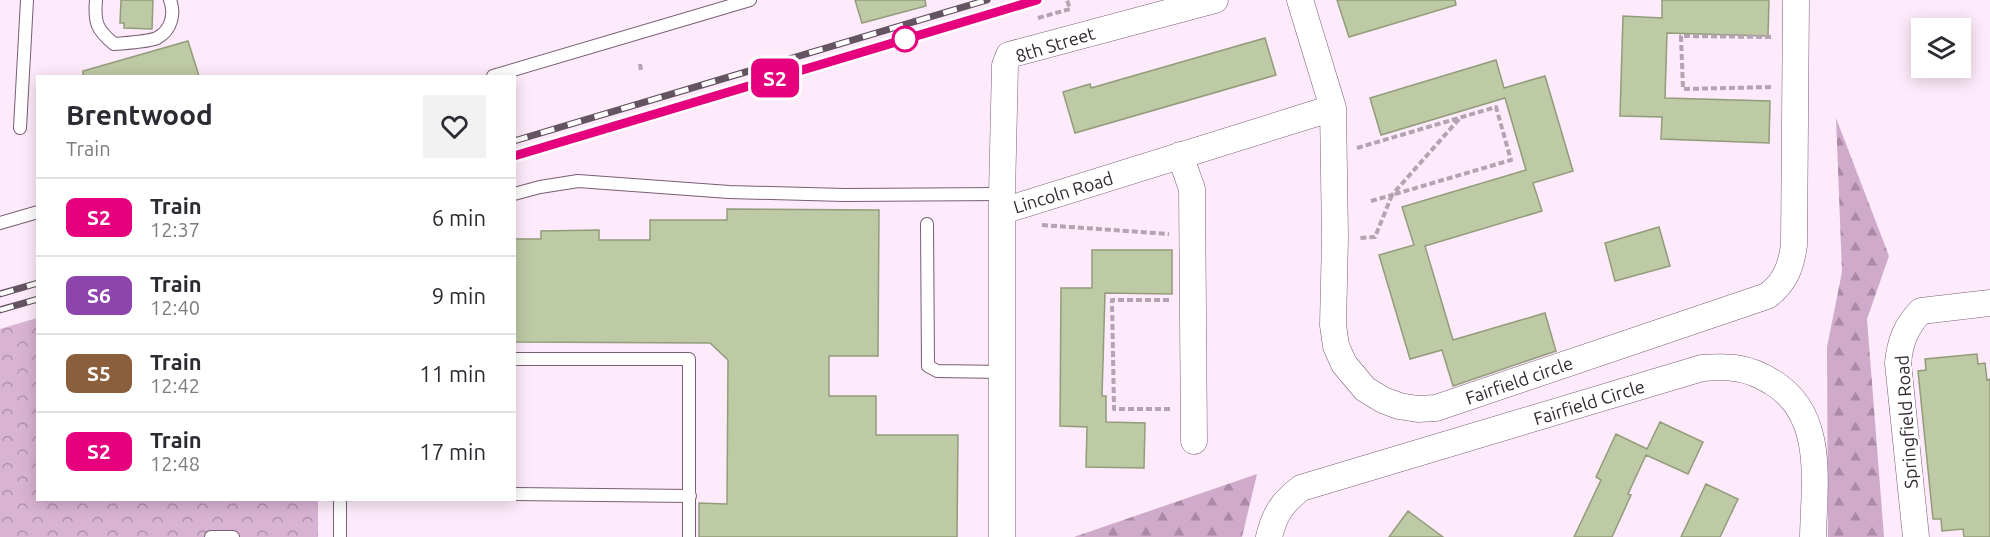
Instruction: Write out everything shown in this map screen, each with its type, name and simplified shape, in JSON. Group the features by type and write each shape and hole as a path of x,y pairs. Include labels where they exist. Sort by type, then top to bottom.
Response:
{"street":[{"name":"8th Street","path":"1002,202 1005,65 1009,55 1215,0"},
{"name":"Fairfield circle","path":"1300,0 1333,108 1335,238 1333,325 1336,346 1344,364 1365,388 1383,400 1418,409 1436,408 1767,296 1777,289 1792,263 1794,245 1796,0"},
{"name":"Lincoln Road","path":"1002,537 1002,202 1180,155 1333,108"},
{"path":"1180,155 1192,189 1194,441"},
{"name":"Springfield Road","path":"1916,537 1898,363 1902,339 1921,311 1990,303"},
{"name":"Fairfield Circle","path":"1269,537 1275,517 1284,501 1301,488 1702,368 1727,366 1756,373 1781,388 1797,405 1808,426 1814,459 1813,537"}],"lane":[{"path":"20,128 27,0"},
{"path":"96,0 95,9 99,32 114,44 157,38 169,27 174,10 170,0"},
{"path":"496,75 750,0"},
{"path":"516,193 540,187 578,182 764,193 1002,202"},
{"path":"0,223 36,213"},
{"path":"927,224 928,366 937,371 1003,372"},
{"path":"516,359 689,359 689,537"},
{"path":"516,494 690,496"},
{"path":"340,501 340,537"},
{"path":"211,537 233,537"}],"path":[{"path":"1038,18 1070,9 1067,0"},
{"path":"1778,37 1681,36 1683,89 1780,87"},
{"path":"640,64 641,70"},
{"path":"1333,153 1372,144 1496,107 1511,160 1371,201"},
{"path":"1335,238 1376,237 1392,195 1460,117"},
{"path":"1038,225 1194,235"},
{"path":"1194,300 1112,300 1114,409 1194,408"}],"green space":[{"path":"1836,118 1889,256 1867,319 1884,537 1828,537 1827,347 1842,272"},
{"path":"36,318 36,501 318,501 318,537 0,537 0,329"},
{"path":"1257,474 1242,537 1074,537"}],"building":[{"path":"121,0 153,0 152,29 124,28 124,23 120,23"},
{"path":"855,0 925,0 926,6 862,23"},
{"path":"1337,0 1455,0 1456,5 1349,37"},
{"path":"1662,0 1769,0 1768,36 1667,33 1665,98 1770,101 1769,143 1661,139 1662,117 1620,116 1623,16 1662,18"},
{"path":"1265,38 1276,75 1075,133 1063,92 1090,84 1091,88"},
{"path":"188,41 199,75 83,75 83,71"},
{"path":"1496,60 1504,88 1545,76 1573,171 1533,183 1542,211 1425,246 1453,340 1545,313 1556,351 1453,386 1442,350 1410,359 1379,255 1414,245 1402,207 1526,170 1505,98 1381,135 1370,98"},
{"path":"727,209 879,210 878,356 829,356 829,396 876,396 876,435 958,435 957,537 699,537 699,503 727,504 728,360 710,343 516,342 516,239 541,239 541,231 599,230 599,240 650,240 650,220 727,220"},
{"path":"1659,227 1670,266 1615,281 1605,243"},
{"path":"1092,250 1172,250 1172,294 1105,293 1102,396 1106,396 1106,422 1145,423 1144,468 1086,467 1087,427 1060,426 1061,288 1092,288"},
{"path":"1977,354 1978,364 1985,363 1987,380 1990,379 1990,537 1964,537 1963,529 1942,531 1941,519 1933,519 1918,371 1926,370 1925,359"},
{"path":"1660,422 1703,442 1688,474 1646,455 1612,537 1574,537 1601,480 1596,477 1616,434 1647,449"},
{"path":"1706,484 1738,499 1720,537 1681,537"},
{"path":"1408,511 1443,537 1389,537"}],"railway":[{"path":"516,140 987,0"},
{"path":"516,155 1036,0"},
{"path":"0,294 36,284"},
{"path":"0,310 36,300"}],"train":[{"name":"S2","path":"516,155 1037,0"}]}
